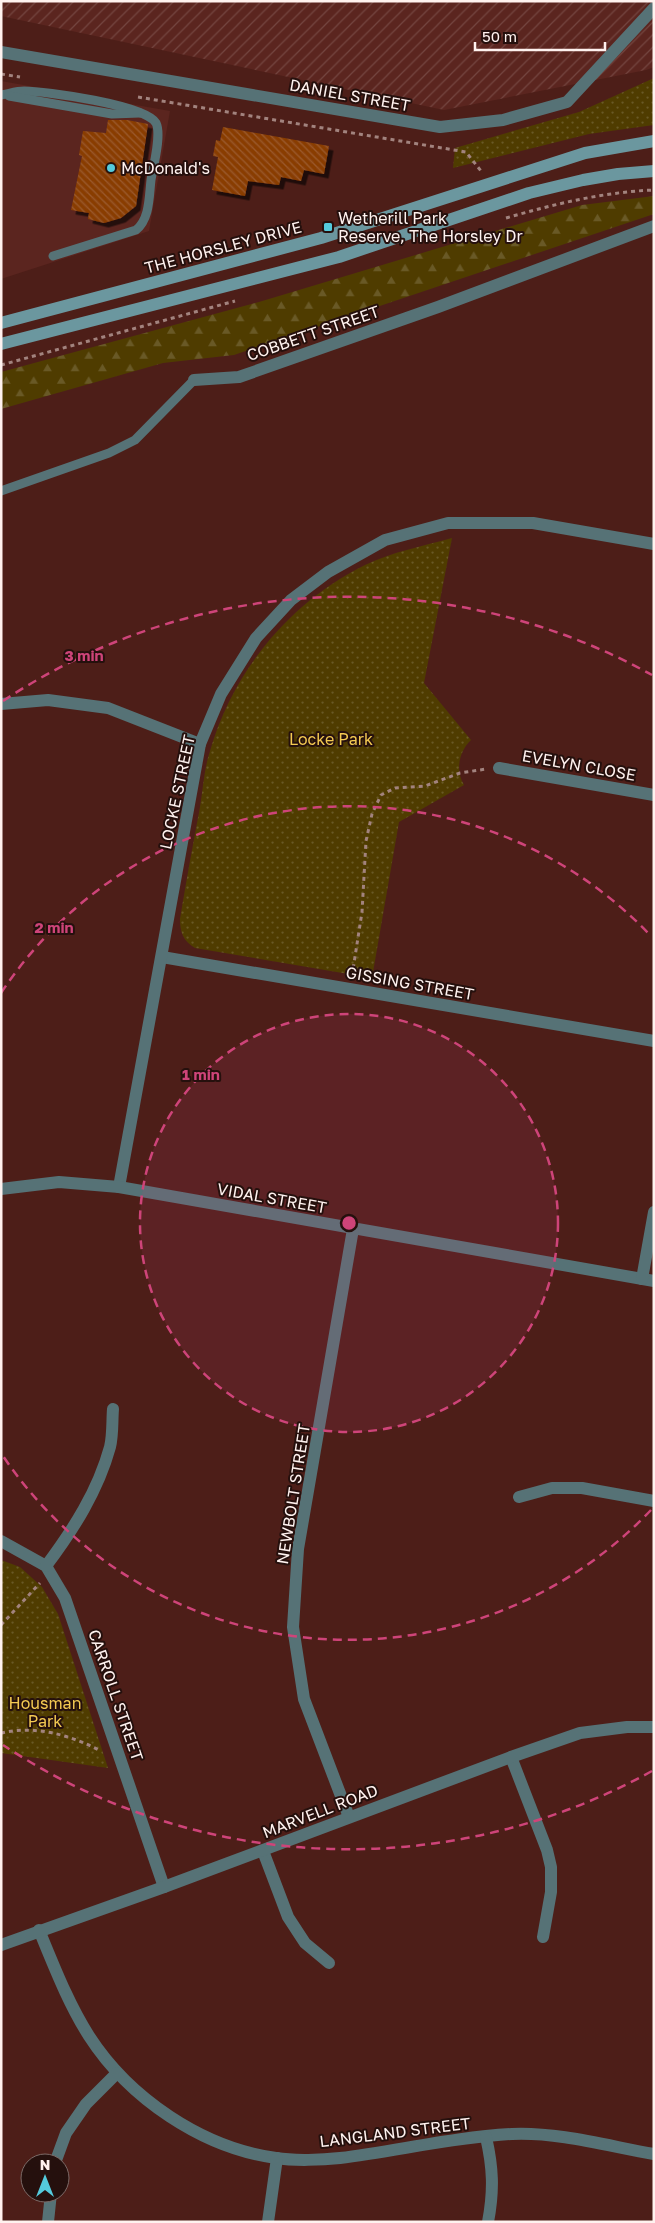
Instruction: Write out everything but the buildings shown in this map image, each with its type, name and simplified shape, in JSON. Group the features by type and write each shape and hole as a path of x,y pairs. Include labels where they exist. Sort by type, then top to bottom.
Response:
{"main road":[{"name":"THE HORSLEY DRIVE","path":"1,323 321,238 414,210 551,163 594,152 654,141"},
{"path":"1,344 339,256 529,193 583,180 618,174 654,171"}],"street":[{"name":"DANIEL STREET","path":"1,52 440,127 503,120 567,102 654,8"},
{"name":"COBBETT STREET","path":"194,380 239,376 438,307 654,226"},
{"name":"LOCKE STREET","path":"119,1187 200,744 221,694 262,631 291,600 328,572 385,540 448,523 533,523 654,544"},
{"path":"1,704 48,700 108,708 200,744"},
{"name":"EVELYN CLOSE","path":"500,768 654,794"},
{"name":"GISSING STREET","path":"162,957 654,1041"},
{"name":"VIDAL STREET","path":"1,1189 58,1182 119,1187 648,1280"},
{"path":"648,1280 654,1212"},
{"name":"NEWBOLT STREET","path":"349,1817 304,1698 294,1627 298,1549 353,1229"},
{"path":"1,1541 49,1570 99,1480 110,1445 113,1409"},
{"path":"520,1497 552,1488 582,1488 654,1501"},
{"name":"CARROLL STREET","path":"49,1570 65,1598 164,1887"},
{"name":"MARVELL ROAD","path":"1,1945 263,1851 510,1757 580,1733 627,1727 654,1727"},
{"path":"510,1757 547,1850 551,1867 551,1892 543,1937"},
{"path":"263,1851 288,1916 305,1943 329,1963"},
{"name":"LANGLAND STREET","path":"39,1930 68,2000 90,2037 117,2074 171,2118 224,2145 277,2158 338,2158 513,2134 569,2138 654,2154"},
{"path":"59,2153 66,2133 86,2104 117,2074"},
{"path":"486,2137 493,2168 492,2200 488,2222"},
{"path":"268,2222 277,2158"},
{"path":"48,2222 50,2203"}],"lane":[{"path":"3,95 22,91 43,92 124,106 147,114 156,123 158,134 146,214 142,226 136,230 54,256"},
{"name":"COBBETT STREET","path":"1,491 109,453 134,440 194,380"}],"path":[{"path":"1,74 30,78"},
{"path":"134,96 466,152 481,171"},
{"path":"350,989 362,912 366,841 372,814 381,795 395,788 425,786 460,773 500,768"},
{"path":"1,1625 49,1570"},
{"path":"1,1733 18,1729 46,1731 85,1743 123,1764"}],"shaded area":[{"path":"1,1 654,1 654,67 444,110 1,16"},
{"path":"1,81 170,111 149,231 1,279"}],"green space":[{"path":"654,78 654,125 589,134 453,168 455,148 579,112"},
{"path":"654,196 654,214 234,355 163,363 1,409 1,372 259,302 582,205"},
{"name":"Locke Park","path":"452,538 424,683 471,740 461,755 460,761 460,774 464,785 399,822 372,978 195,948 183,936 180,919 206,765 220,722 233,693 249,667 289,619 312,598 338,580 386,556"},
{"name":"Housman Park","path":"1,1560 20,1567 42,1587 58,1614 108,1768 1,1753"}],"place":[{"name":"McDonald's","path":"111,168"},
{"name":"Wetherill Park Reserve, The Horsley Dr","path":"328,227"}]}
